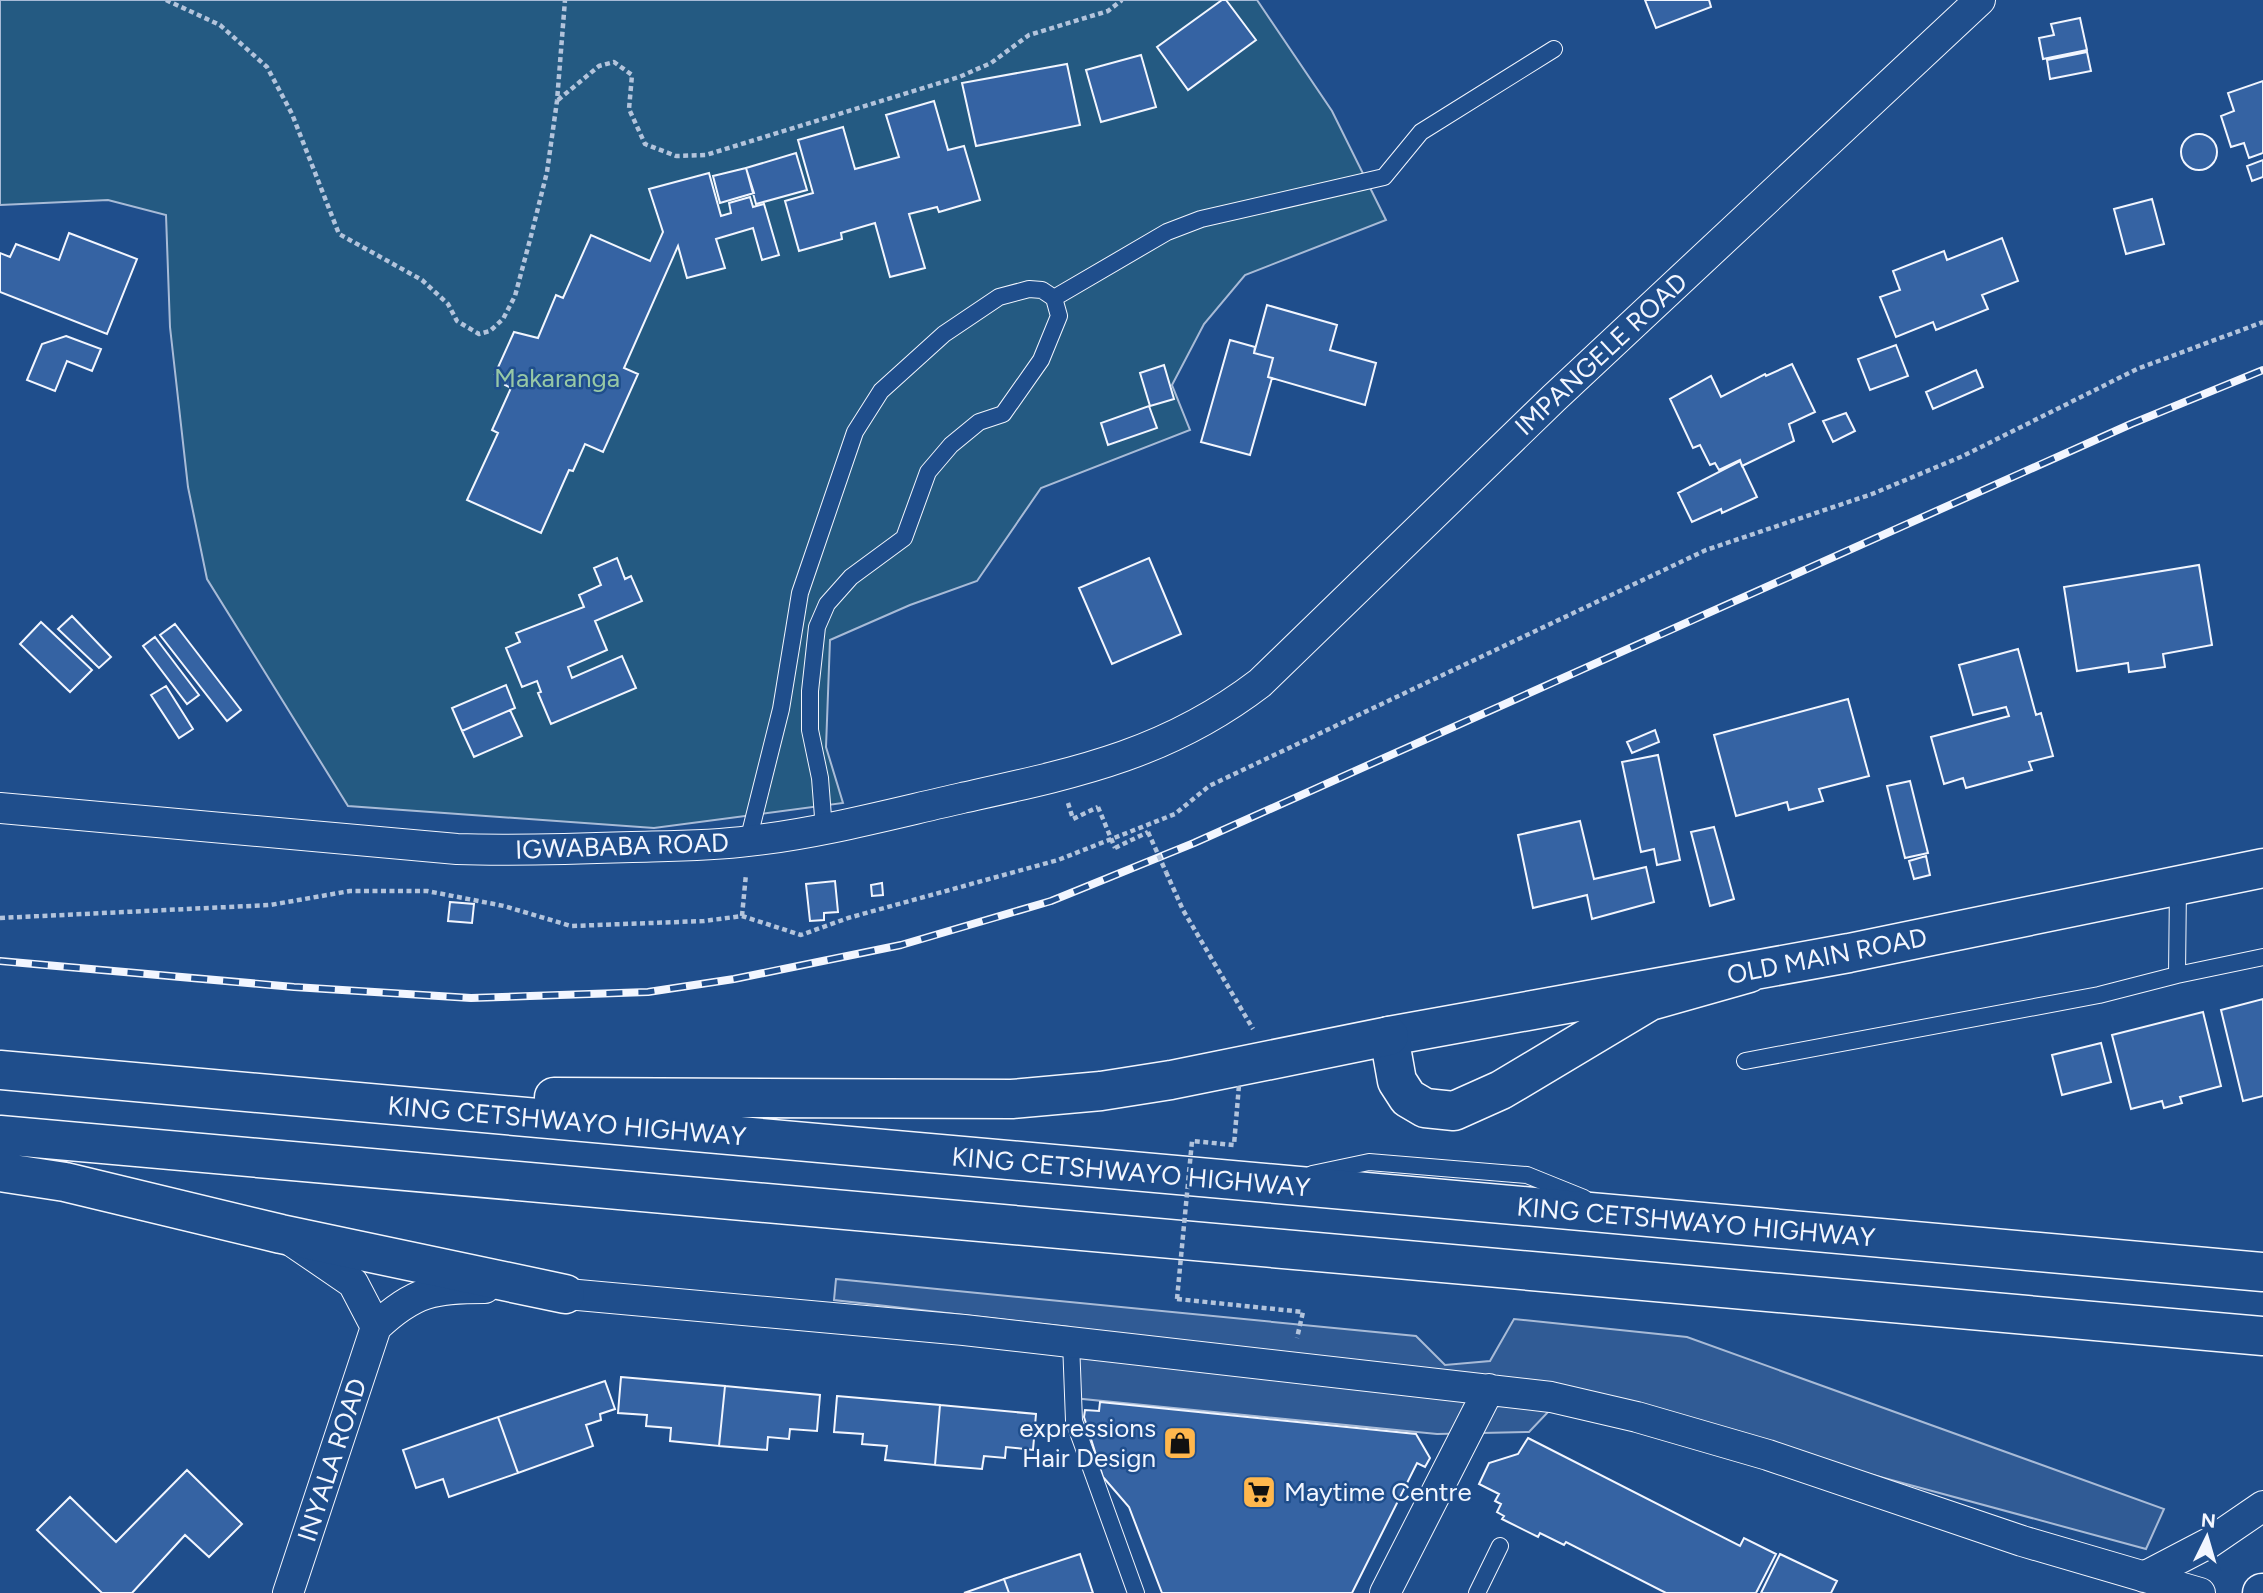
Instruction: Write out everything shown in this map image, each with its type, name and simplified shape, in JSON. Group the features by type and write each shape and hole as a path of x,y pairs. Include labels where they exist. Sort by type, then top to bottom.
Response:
{"main road":[{"name":"OLD MAIN ROAD","path":"261,1094 734,1100 1012,1099 1101,1091 1749,972 2263,867"},
{"path":"1389,1036 1397,1081 1408,1098 1425,1108 1454,1111 1501,1090 1650,1001 1749,972"},
{"name":"KING CETSHWAYO HIGHWAY","path":"0,1070 2263,1272"},
{"path":"0,1135 2263,1336"},
{"path":"0,1172 65,1182 281,1234 565,1294"}],"street":[{"name":"IMPANGELE ROAD","path":"1225,710 1297,651 1554,398 1980,0"},
{"name":"IGWABABA ROAD","path":"0,808 457,849 534,851 748,841 824,830 1061,776 1131,756 1192,729 1225,710"},
{"path":"281,1234 345,1275 353,1283 376,1327 410,1298 445,1288 565,1294 1071,1342 1551,1397 1637,1417 1768,1455 2022,1541 2200,1593"},
{"name":"INYALA ROAD","path":"288,1593 376,1327"},
{"path":"1392,1591 1489,1389"},
{"path":"2144,1577 2209,1543 2263,1506"},
{"path":"2261,1593 2263,1584"}],"lane":[{"path":"1054,298 1167,232 1201,219 1384,177 1415,138 1430,125 1554,49"},
{"path":"748,841 781,709 800,593 855,432 881,391 944,334 999,297 1029,289 1042,290 1054,298 1059,316 1056,331 1041,360 1003,414 979,422 943,454 928,472 904,538 851,577 827,604 817,627 810,691 810,730 820,778 824,830"},
{"path":"795,623 817,627"},
{"path":"2177,975 2178,885"},
{"path":"1745,1061 2099,995 2263,957"},
{"path":"1071,1342 1074,1421 1136,1593"},
{"path":"1477,1593 1500,1546"}],"path":[{"path":"166,0 220,25 267,66 292,114 339,234 422,280 448,304 457,321 479,334 490,331 503,319 515,296 547,172 557,101 565,0"},
{"path":"557,101 599,66 614,62 632,75 629,109 645,144 676,156 706,155 959,77 991,64 1029,35 1108,11 1122,0"},
{"path":"1075,818 1098,807 1115,848 1148,832 1183,910 1251,1025"},
{"path":"742,916 748,841"},
{"path":"1239,1085 1234,1145 1192,1141 1177,1299 1303,1312 1291,1367"}],"green space":[{"name":"Makaranga","path":"0,0 1257,0 1332,111 1386,220 1245,275 1204,324 1172,385 1190,430 1041,488 977,581 910,605 830,640 826,747 843,803 654,828 348,806 207,579 188,487 170,327 166,215 108,200 0,205"}],"shaded area":[{"path":"836,1279 1416,1336 1445,1365 1490,1361 1514,1319 1687,1337 2164,1509 2146,1549 1567,1392 1529,1432 1437,1434 1073,1398 1069,1327 834,1300"}],"building":[{"path":"1222,0 1226,0 1256,40 1188,90 1157,47"},
{"path":"1645,0 1709,0 1711,7 1656,28"},
{"path":"2080,18 2087,50 2043,59 2039,38 2054,35 2051,24"},
{"path":"2087,52 2091,71 2050,79 2047,60"},
{"path":"1141,55 1156,107 1101,122 1086,70"},
{"path":"1067,64 1080,125 976,146 962,83"},
{"path":"2263,81 2263,153 2249,158 2244,143 2231,147 2221,116 2234,111 2228,93"},
{"path":"934,101 948,150 964,146 980,200 939,212 937,207 909,214 925,268 890,277 875,223 841,233 842,239 799,251 785,201 813,193 798,140 843,127 855,169 899,157 886,115"},
{"path":"2199,134 2211,140 2217,152 2211,164 2199,170 2187,164 2181,152 2187,140"},
{"path":"796,153 807,190 756,204 746,168"},
{"path":"2263,160 2263,177 2252,181 2247,166"},
{"path":"746,168 754,193 720,203 713,176"},
{"path":"709,173 721,216 731,213 729,203 750,197 753,207 764,204 779,255 762,260 753,228 716,239 725,268 687,278 678,246 624,368 638,374 603,452 585,444 573,471 569,470 541,533 467,500 498,433 492,430 511,388 505,385 507,379 495,374 514,332 538,338 556,295 563,298 591,235 650,261 663,232 649,189"},
{"path":"2152,199 2164,244 2126,254 2114,209"},
{"path":"69,233 137,259 107,334 0,292 0,253 10,257 16,244 59,260"},
{"path":"2002,238 2018,281 1982,295 1988,309 1936,330 1933,322 1896,337 1880,297 1900,290 1893,271 1944,251 1947,260"},
{"path":"1267,305 1337,325 1330,350 1376,363 1365,405 1268,377 1273,358 1254,353"},
{"path":"66,336 101,349 92,371 67,361 55,391 27,380 42,344"},
{"path":"1230,340 1255,347 1254,353 1273,358 1268,377 1272,378 1250,455 1201,442"},
{"path":"1896,345 1908,376 1870,390 1858,359"},
{"path":"1792,364 1815,412 1789,424 1794,441 1742,466 1740,460 1719,470 1715,463 1710,465 1700,445 1693,448 1670,399 1711,376 1721,397 1765,374 1766,376"},
{"path":"1164,365 1174,399 1150,406 1140,373"},
{"path":"1976,370 1983,387 1933,409 1926,392"},
{"path":"1149,406 1157,428 1108,445 1101,423"},
{"path":"1846,413 1855,431 1833,442 1823,421"},
{"path":"1740,461 1757,497 1722,513 1721,509 1692,522 1678,493"},
{"path":"617,558 625,579 631,576 642,601 595,621 607,650 568,667 572,678 622,656 636,688 551,724 538,693 541,692 537,681 522,687 506,648 520,642 516,633 584,607 579,595 601,585 594,568"},
{"path":"1149,558 1181,634 1112,664 1079,588"},
{"path":"2199,565 2212,645 2163,654 2165,667 2129,672 2128,663 2077,671 2064,587"},
{"path":"72,616 111,657 99,668 58,629"},
{"path":"41,622 92,670 70,692 20,644"},
{"path":"175,624 241,710 227,721 160,635"},
{"path":"155,637 199,695 187,704 143,646"},
{"path":"2018,649 2036,715 2041,713 2053,756 2029,762 2032,770 1966,788 1963,778 1944,784 1931,737 2009,716 2006,707 1973,715 1959,665"},
{"path":"506,685 515,708 462,731 452,708"},
{"path":"166,686 193,729 179,738 151,695"},
{"path":"1848,699 1869,776 1819,789 1823,801 1789,810 1787,802 1736,816 1714,735"},
{"path":"510,710 522,736 474,757 462,731"},
{"path":"1655,730 1659,742 1632,753 1627,742"},
{"path":"1658,755 1680,860 1657,865 1654,849 1641,852 1622,762"},
{"path":"1910,781 1928,853 1905,858 1887,786"},
{"path":"1580,821 1594,879 1646,867 1654,902 1592,919 1587,895 1533,908 1518,835"},
{"path":"1714,827 1734,899 1710,906 1691,832"},
{"path":"1926,856 1930,875 1914,879 1909,861"},
{"path":"835,881 838,912 824,913 824,920 810,921 806,884"},
{"path":"882,883 883,895 872,896 871,885"},
{"path":"450,902 474,904 472,923 448,921"},
{"path":"2263,999 2263,1096 2243,1101 2221,1010"},
{"path":"2203,1012 2221,1086 2180,1097 2182,1103 2164,1108 2162,1101 2131,1109 2112,1035"},
{"path":"2101,1043 2111,1082 2062,1095 2052,1055"},
{"path":"621,1377 725,1386 719,1446 670,1441 671,1428 646,1426 647,1415 618,1413"},
{"path":"605,1381 615,1409 600,1414 601,1420 586,1425 593,1446 518,1473 498,1417"},
{"path":"725,1386 820,1395 817,1431 790,1429 789,1439 768,1437 767,1450 719,1446"},
{"path":"837,1396 940,1405 935,1465 885,1460 887,1446 862,1444 863,1434 834,1432"},
{"name":"Maytime Centre","path":"1100,1402 1416,1434 1430,1458 1425,1467 1417,1463 1352,1593 1162,1593 1129,1507 1103,1477 1084,1417 1085,1410 1099,1411"},
{"path":"940,1405 1036,1414 1033,1450 1006,1447 1005,1458 984,1456 982,1469 935,1465"},
{"path":"498,1417 518,1473 449,1497 443,1479 416,1488 403,1450"},
{"path":"1528,1438 1740,1546 1744,1538 1776,1554 1756,1593 1666,1593 1566,1542 1564,1545 1540,1533 1538,1537 1502,1519 1504,1516 1497,1512 1501,1504 1495,1501 1499,1494 1479,1484 1489,1463 1518,1454"},
{"path":"187,1470 242,1524 209,1557 185,1535 132,1593 102,1593 37,1530 70,1497 116,1542"},
{"path":"1080,1554 1093,1593 1009,1593 1004,1579"},
{"path":"1780,1554 1837,1581 1831,1593 1761,1593"},
{"path":"1004,1579 1009,1593 964,1593"}],"railway":[{"path":"0,961 294,987 471,998 648,992 734,979 901,945 1051,901 1194,843 2131,424 2263,370"}],"place":[{"name":"expressions Hair Design","path":"1180,1443"},
{"name":"Maytime Centre","path":"1259,1492"}]}
